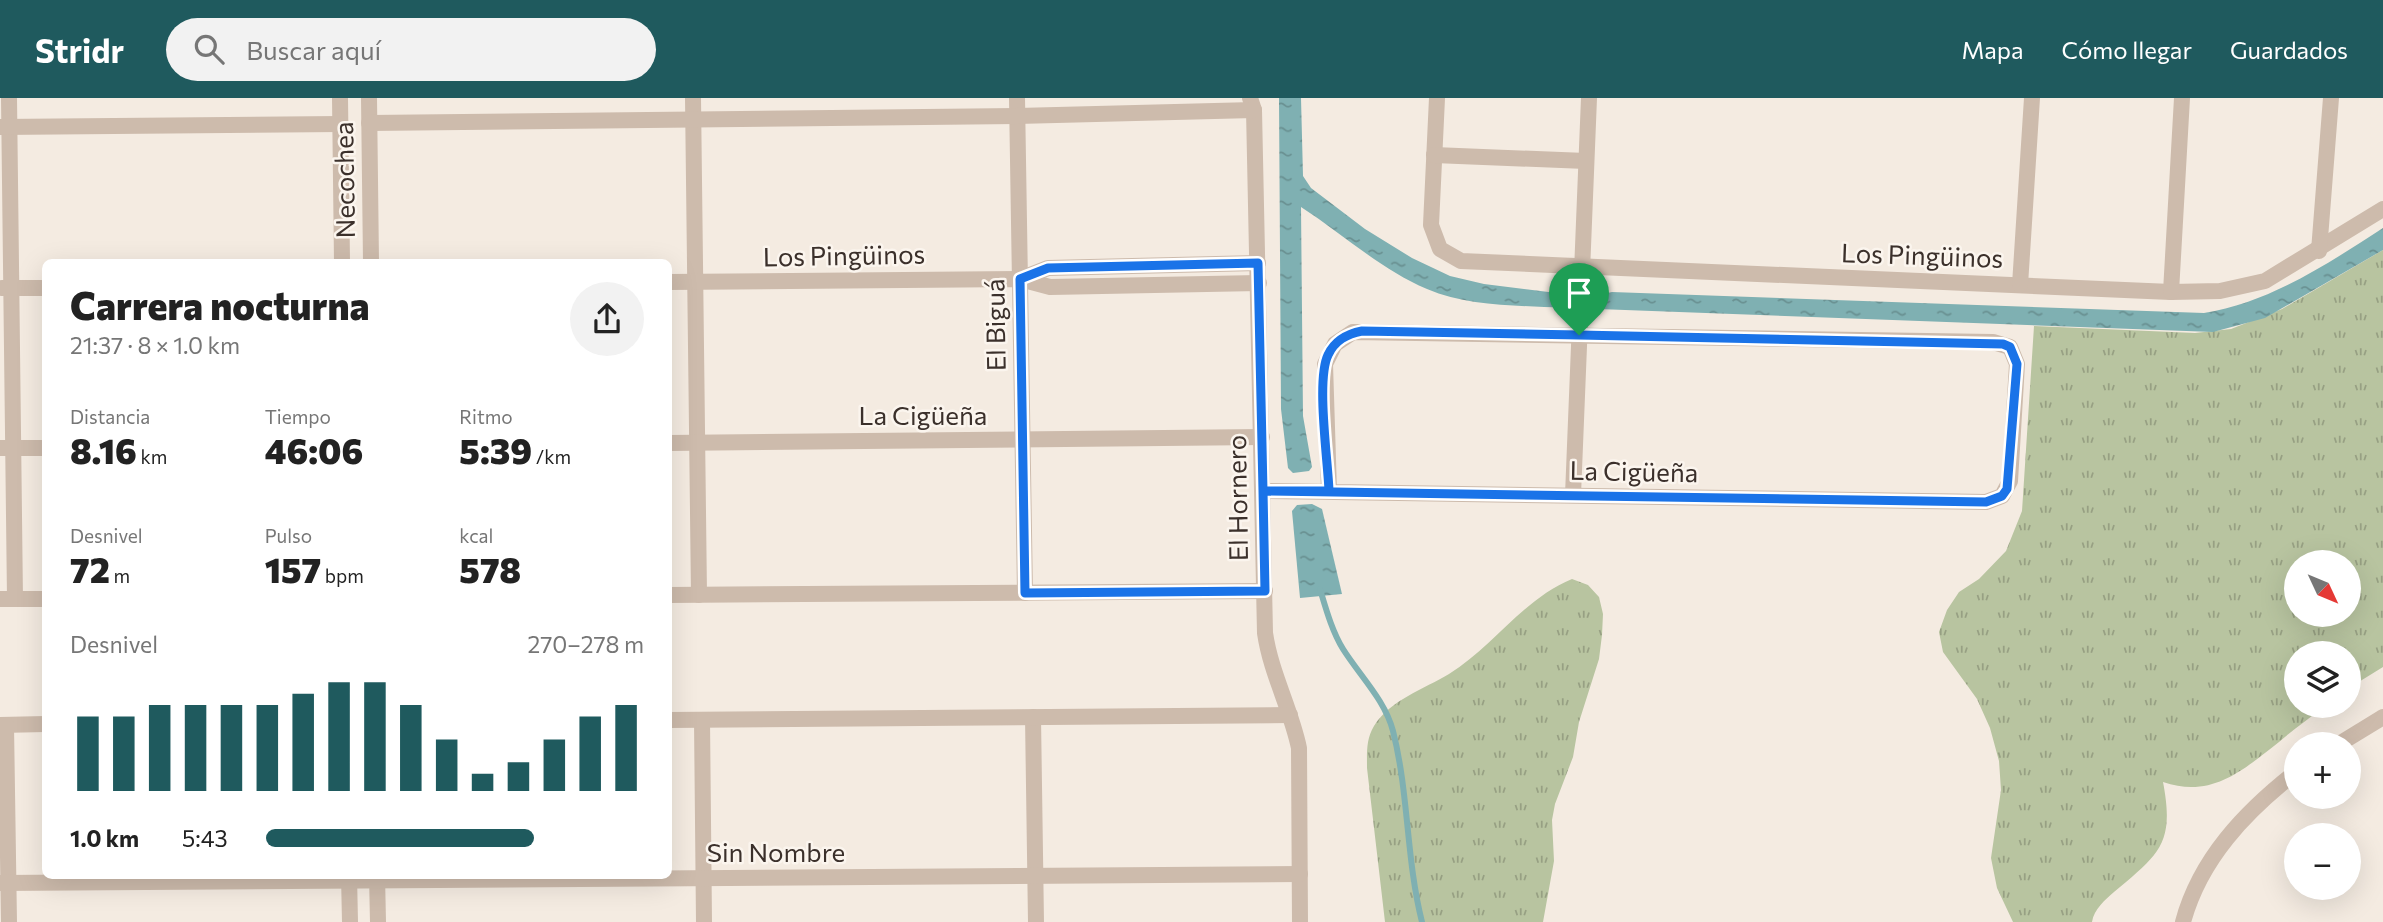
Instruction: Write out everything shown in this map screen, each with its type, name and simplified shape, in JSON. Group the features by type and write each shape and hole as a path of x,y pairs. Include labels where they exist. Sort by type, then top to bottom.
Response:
{"street":[{"path":"9,98 5,127 7,599 42,599"},
{"name":"Necochea","path":"341,98 342,259"},
{"name":"Necochea","path":"369,98 371,259"},
{"path":"693,98 699,595"},
{"name":"El Biguá","path":"1017,98 1025,593"},
{"path":"1437,98 1434,155 1586,161"},
{"path":"1573,495 1589,98"},
{"path":"2021,285 2032,98"},
{"path":"2171,292 2182,98"},
{"path":"2319,251 2331,98"},
{"path":"369,123 1017,116 1252,104"},
{"name":"El Hornero","path":"1252,104 1259,283 1265,591 1269,658 1299,748 1300,922"},
{"path":"5,127 341,124"},
{"name":"Los Pingüinos","path":"1434,155 1431,225 1440,249 1461,261 2171,292 2242,288 2265,281 2319,251 2383,209"},
{"name":"Los Pingüinos","path":"1020,279 1048,268 1258,263"},
{"name":"Los Pingüinos","path":"672,282 1020,279 1049,287 1259,283"},
{"path":"6,288 42,288"},
{"path":"1329,491 1323,374 1328,354 1342,337 1362,331 1579,335"},
{"name":"La Cigüeña","path":"1263,491 1986,502 2002,496 2010,481 2017,364 2010,347 1993,342 1579,335"},
{"name":"La Cigüeña","path":"672,443 1262,437"},
{"path":"6,448 42,448"},
{"path":"672,595 1265,591"},
{"path":"672,720 1290,715"},
{"path":"1033,717 1036,922"},
{"path":"2359,732 2383,717"},
{"path":"702,720 704,922"},
{"path":"9,922 4,883 3,725 42,724"},
{"path":"2183,922 2193,889 2207,863 2249,816 2284,783"},
{"name":"Sin Nombre","path":"672,878 1300,874"},
{"name":"Sin Nombre","path":"4,883 280,879"},
{"path":"349,879 350,922"},
{"path":"377,879 378,922"}],"green space":[{"path":"2383,250 2383,667 2361,681 2361,641 2284,641 2284,718 2309,718 2291,732 2284,732 2284,738 2226,779 2197,787 2163,782 2167,820 2160,846 2142,868 2100,905 2092,922 2013,922 1997,888 1991,858 2001,790 1999,761 1990,728 1977,699 1943,652 1939,632 1947,610 1959,592 1979,579 2006,551 2022,511 2034,326 2195,333 2231,329 2282,309"},
{"path":"1572,579 1588,585 1599,597 1603,614 1602,635 1599,659 1579,722 1573,757 1555,804 1552,820 1554,861 1543,922 1385,922 1367,768 1371,731 1381,717 1398,702 1465,663 1538,598"}],"water":[{"path":"1279,98 1301,98 1303,176 1311,188 1365,229 1412,258 1450,276 1484,284 1565,294 1564,308 1494,304 1443,295 1393,272 1301,207 1303,416 1312,467 1309,471 1293,473 1288,468 1281,409"},
{"path":"2383,228 2383,250 2265,318 2213,332 1598,309 1598,295 1612,292 2204,313 2228,308 2275,291 2320,268"},
{"path":"1312,504 1322,509 1342,594 1300,598 1292,511 1297,505"}],"waterway":[{"path":"1320,589 1339,642 1378,699 1393,731 1422,922"}],"route":[{"path":"1579,335 1362,331 1342,337 1328,354 1323,374 1329,491 1263,491 1258,263 1048,268 1030,273 1020,279 1025,593 1265,591 1263,491 1986,502 2002,496 2010,481 2017,364 2010,347 2003,344 1579,335"}]}
